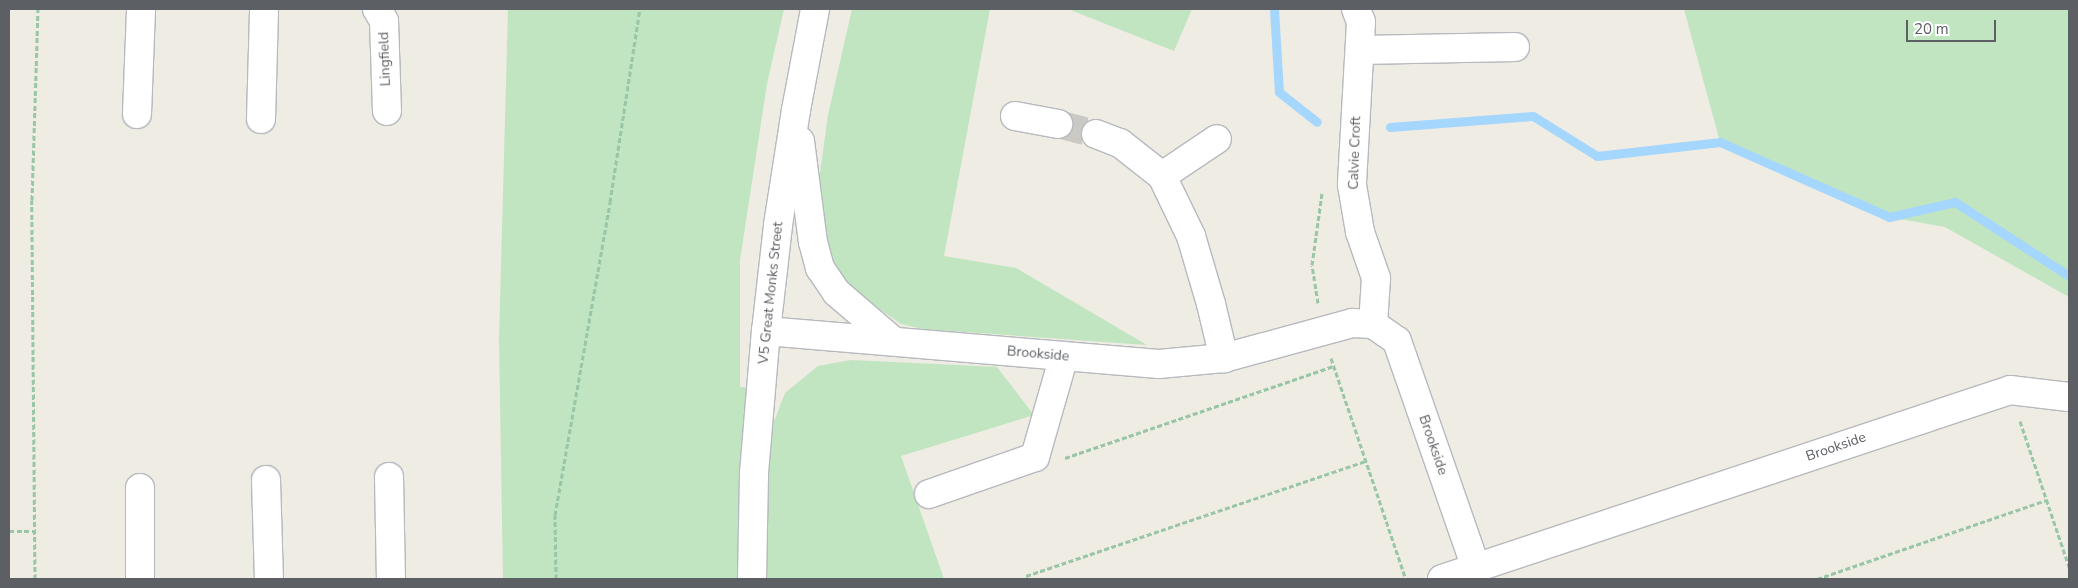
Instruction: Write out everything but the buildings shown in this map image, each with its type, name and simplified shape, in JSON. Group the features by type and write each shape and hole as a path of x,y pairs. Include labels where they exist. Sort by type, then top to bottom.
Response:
{"street":[{"path":"137,114 141,9"},
{"path":"261,119 264,9"},
{"name":"Lingfield","path":"377,9 384,21 387,111"},
{"name":"V5 Great Monks Street","path":"752,579 754,473 766,332 778,225 796,110 815,9"},
{"name":"Calvie Croft","path":"1356,9 1361,22 1352,185 1360,232 1376,278 1373,324"},
{"path":"1360,50 1515,47"},
{"path":"796,110 813,242 820,268 836,292 892,340"},
{"path":"1015,116 1058,124"},
{"path":"1096,134 1120,143 1162,176 1191,236 1211,304 1224,358"},
{"path":"1162,176 1217,139"},
{"name":"Brookside","path":"766,332 892,340 1159,364 1224,358 1352,323 1373,324 1397,341 1476,568 2010,390 2069,397"},
{"path":"929,494 1035,457 1064,356"},
{"path":"389,477 391,579"},
{"path":"266,480 270,579"},
{"path":"140,488 140,579"},
{"path":"1442,579 1476,568"}],"path":[{"path":"35,579 32,200 38,9"},
{"path":"556,579 555,515 610,202 640,9"},
{"path":"1035,457 1042,466 1334,366"},
{"path":"2010,390 2069,568"},
{"path":"1026,576 1366,461"},
{"path":"1817,579 2047,500"},
{"path":"9,531 34,531"}],"green space":[{"path":"508,9 784,9 767,84 740,260 740,387 761,388 755,471 785,393 818,366 851,360 997,367 1034,415 901,456 944,579 503,579 499,340"},
{"path":"852,9 990,9 944,256 1016,268 1147,345 923,329 901,324 844,284 829,260 816,202 828,115"},
{"path":"1068,9 1192,9 1174,51"},
{"path":"1684,9 2069,9 2069,297 1945,227 1889,217 1720,142"}],"waterway":[{"path":"1274,9 1279,92 1317,122"},
{"path":"1390,127 1533,116 1597,156 1720,142 1889,217 1955,202 2069,276"}],"tunnel":[{"path":"1058,124 1096,134"}]}
